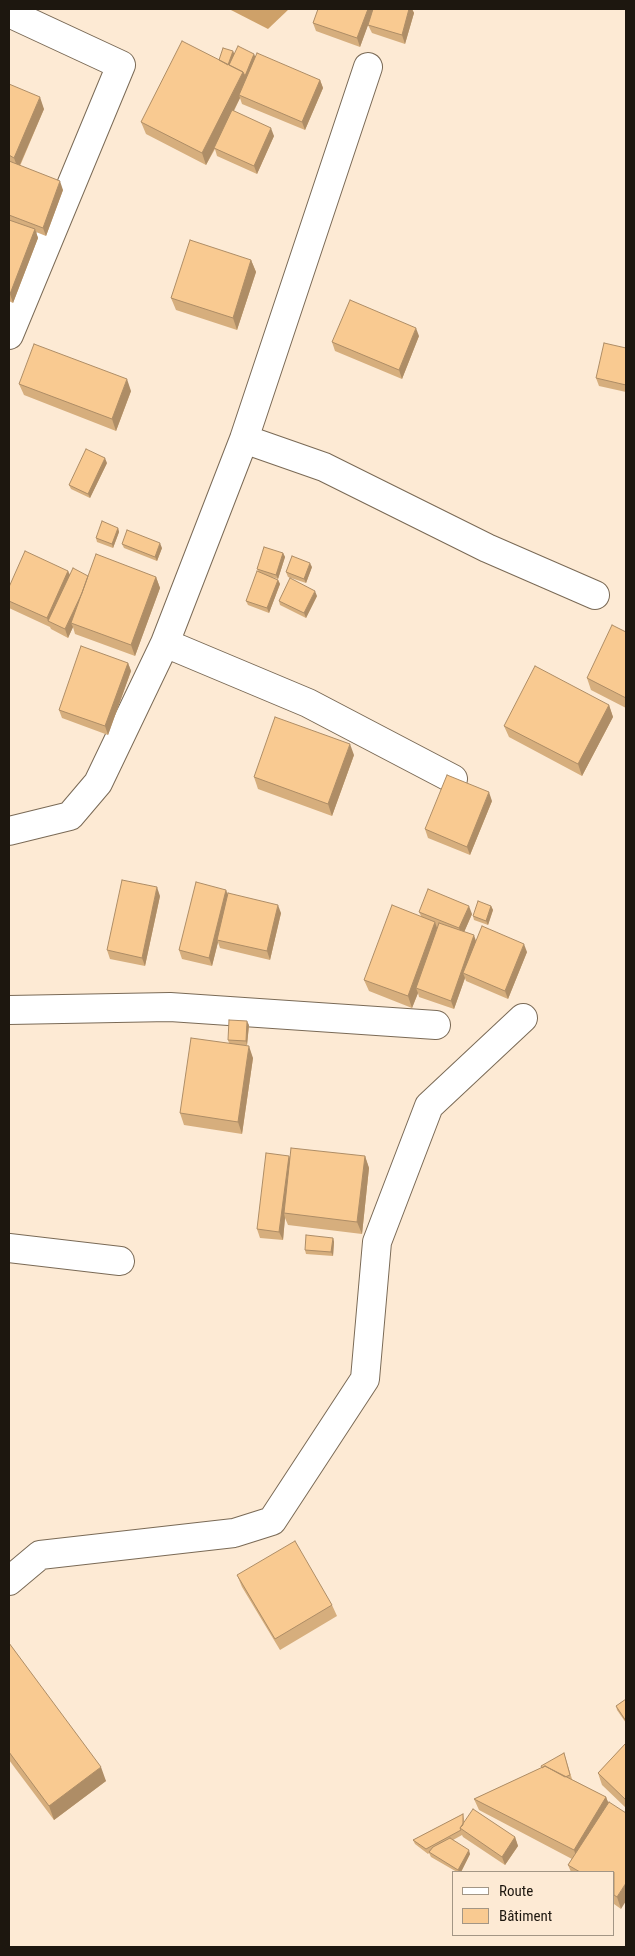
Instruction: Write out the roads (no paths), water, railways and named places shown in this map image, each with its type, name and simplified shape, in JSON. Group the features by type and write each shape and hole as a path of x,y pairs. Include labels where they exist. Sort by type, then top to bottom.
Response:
{"street":[{"path":"9,13 121,65 9,335"},
{"path":"9,831 70,816 98,783 165,643 244,439 368,67"},
{"path":"244,439 324,467 487,548 595,595"},
{"path":"165,643 308,703 453,779"},
{"path":"9,1010 170,1007 436,1025"},
{"path":"9,1581 40,1555 234,1533 272,1521 365,1379 377,1242 429,1106 523,1018"},
{"path":"9,1248 120,1261"}]}
